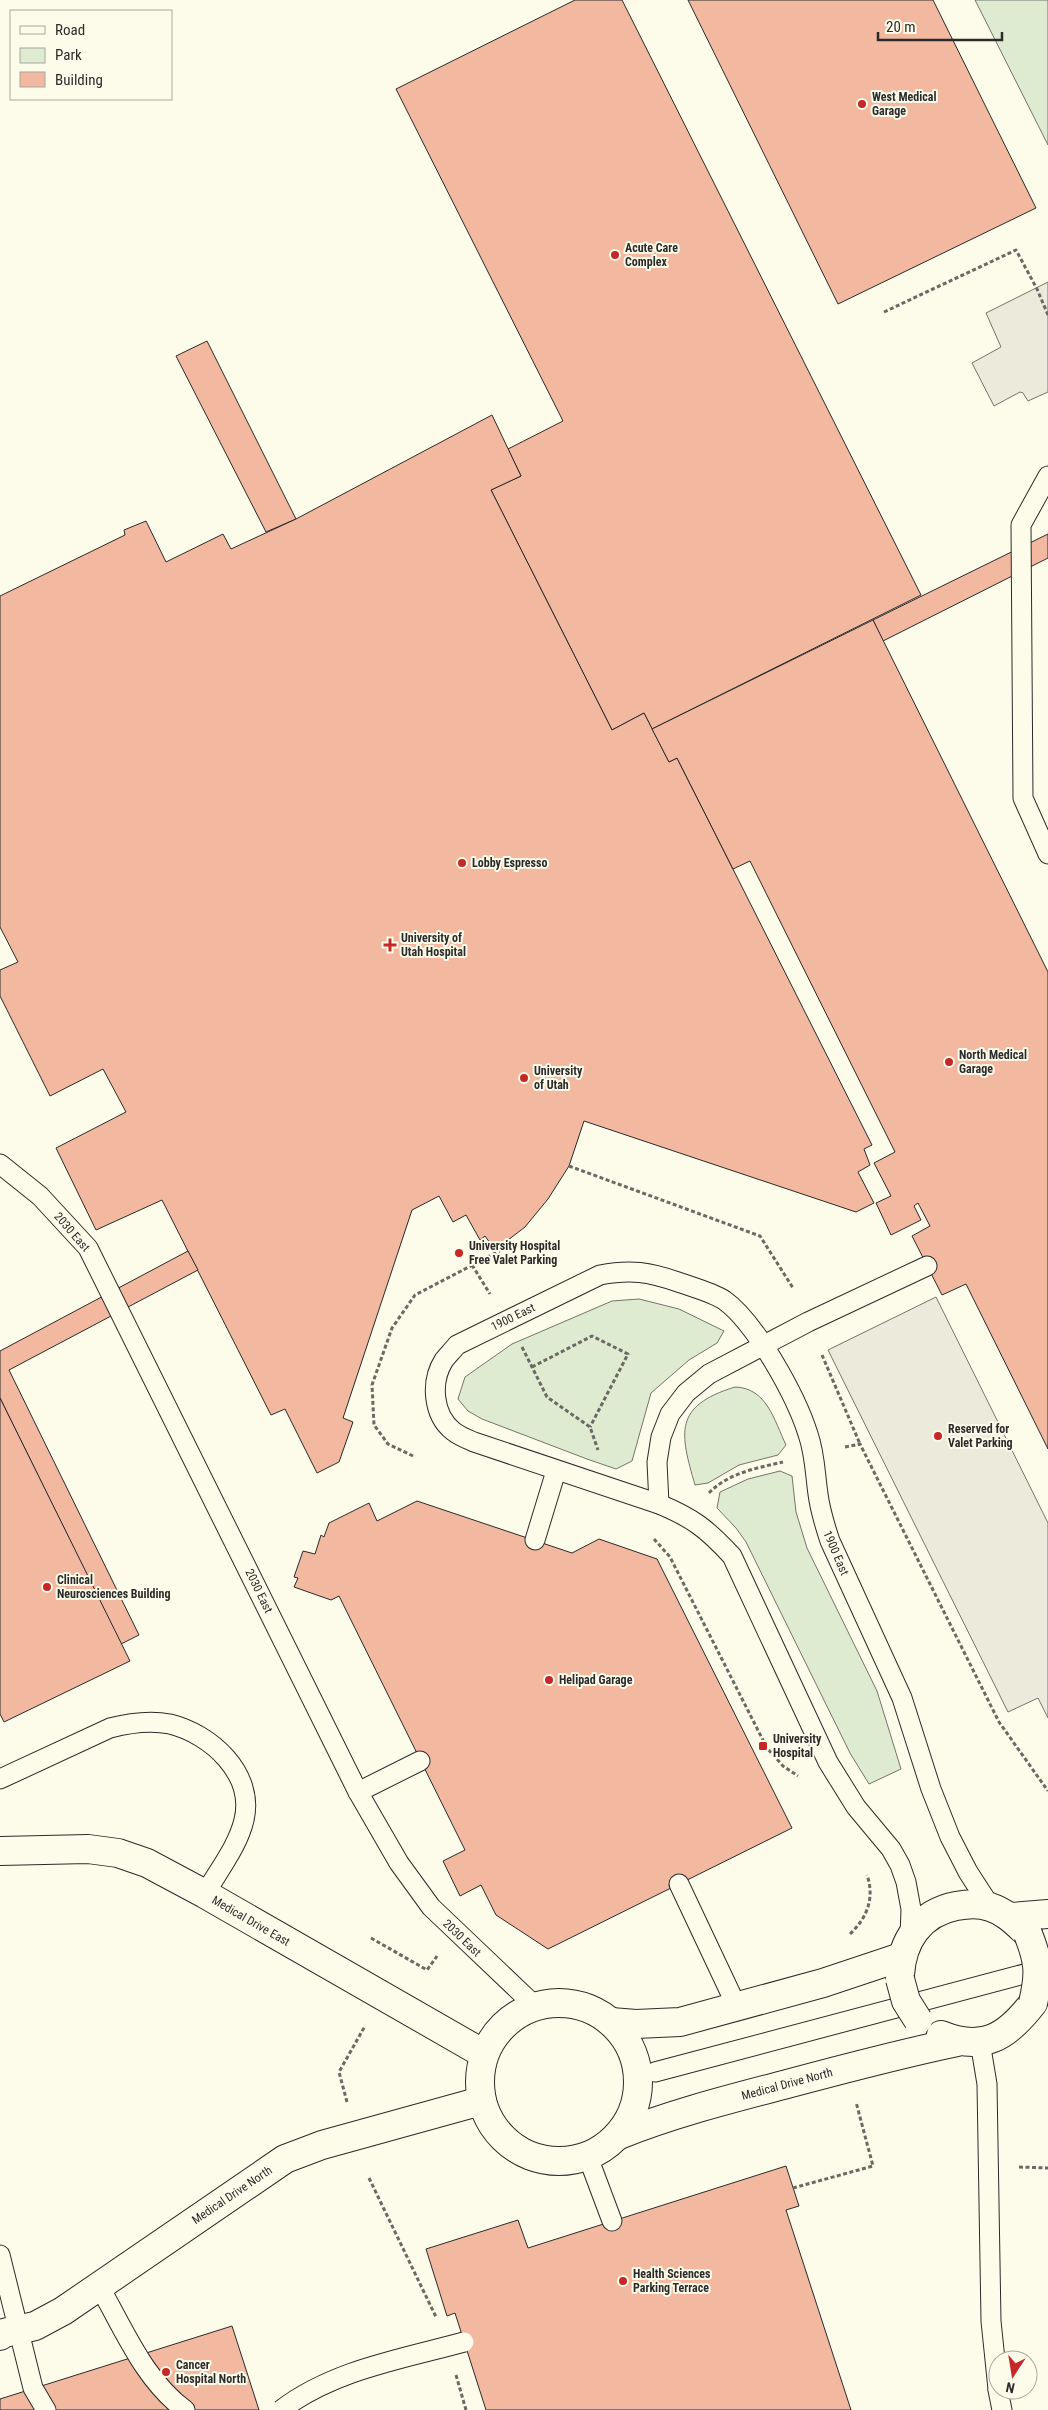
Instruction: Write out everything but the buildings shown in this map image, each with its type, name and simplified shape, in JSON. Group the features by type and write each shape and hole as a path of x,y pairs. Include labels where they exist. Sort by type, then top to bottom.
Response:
{"street":[{"name":"Medical Drive East","path":"0,1851 58,1848 88,1849 118,1853 147,1863 205,1894 484,2054"},
{"path":"1009,1919 1037,1956 1039,1980 1033,2014 1000,2036 968,2042 936,2034 918,2020 906,2001 904,1958 925,1919 945,1908 967,1904 1009,1919 1048,1914"},
{"path":"611,2022 652,2024 680,2022 823,1983 904,1958"},
{"path":"562,2003 588,2008 611,2022 624,2035 633,2051 638,2068 637,2104 630,2121 619,2135 605,2148 588,2157 569,2161 549,2161 531,2157 514,2148 499,2135 488,2119 481,2101 479,2085 484,2054 494,2036 512,2018 535,2006 562,2003"},
{"name":"Medical Drive North","path":"619,2135 696,2108 892,2056 968,2042"},
{"name":"Medical Drive North","path":"6,2333 49,2320 285,2159 322,2145 481,2101"}],"lane":[{"path":"1048,476 1021,525 1023,798 1048,854"},
{"name":"2030 East","path":"0,1164 40,1196 88,1248 358,1792 399,1863 431,1907 535,2006"},
{"path":"659,1504 657,1462 661,1436 670,1414 686,1393 709,1374 764,1345 808,1322 927,1266"},
{"name":"1900 East","path":"904,1958 911,1909 906,1882 900,1865 890,1849 856,1807 828,1762 732,1556 702,1527 687,1516 659,1504 474,1442 453,1432 441,1419 435,1400 437,1378 444,1361 457,1345 600,1275 624,1270 652,1274 723,1300 746,1319 764,1345 808,1433 816,1464 820,1503 830,1542 902,1698 930,1789 950,1837 968,1872 1009,1919"},
{"path":"535,1540 556,1471"},
{"path":"0,1779 110,1728 149,1722 169,1724 188,1730 205,1740 230,1763 238,1776 246,1804 240,1834 205,1894"},
{"path":"358,1792 420,1761"},
{"path":"678,1884 738,2007"},
{"path":"655,2072 1048,1968"},
{"path":"968,2042 987,2084 991,2321 994,2350"},
{"path":"588,2157 612,2221"},
{"path":"0,2255 6,2333 46,2410"},
{"path":"99,2286 152,2378 168,2396 186,2410"},
{"path":"281,2410 302,2395 346,2375 464,2342"}],"path":[{"path":"884,312 1016,250 1037,289 1048,316"},
{"path":"569,1166 760,1236 793,1288"},
{"path":"413,1456 388,1444 374,1425 372,1385 392,1328 414,1295 507,1247 505,1243"},
{"path":"532,1367 592,1336 628,1354 602,1400 590,1427"},
{"path":"522,1347 547,1397 590,1427 599,1454"},
{"path":"822,1355 860,1444 999,1722 1048,1791"},
{"path":"840,1448 860,1444"},
{"path":"706,1497 714,1488 744,1471 787,1461"},
{"path":"647,1534 657,1541 670,1557 767,1748 778,1762 801,1779"},
{"path":"843,1939 860,1924 867,1911 870,1896 869,1882 864,1867"},
{"path":"371,1938 427,1970 441,1951"},
{"path":"349,2108 339,2072 367,2023"},
{"path":"793,2188 873,2166 854,2096"},
{"path":"1018,2167 1048,2168"},
{"path":"369,2178 436,2320"},
{"path":"454,2369 466,2410"}],"green space":[{"path":"975,0 1048,0 1048,145"},
{"path":"639,1299 679,1309 724,1331 717,1343 689,1360 651,1393 632,1461 616,1469 587,1459 482,1419 468,1411 458,1399 465,1377 512,1344 612,1301"},
{"path":"735,1387 755,1393 762,1399 773,1416 786,1445 778,1455 739,1465 708,1483 695,1485 686,1450 686,1424 691,1413 700,1403"},
{"path":"780,1471 792,1476 796,1512 807,1548 877,1691 901,1769 869,1784 850,1753 746,1542 717,1508 720,1492 748,1479"}],"shaded area":[{"path":"1048,282 1048,392 1028,401 1023,393 1020,392 994,406 972,363 1001,347 986,313"},
{"name":"Reserved for Valet Parking","path":"936,1297 1048,1523 1048,1718 1038,1698 1008,1712 828,1350"}],"place":[{"name":"West Medical Garage","path":"862,104"},
{"name":"Acute Care Complex","path":"615,255"},
{"name":"Lobby Espresso","path":"462,863"},
{"name":"University of Utah Hospital","path":"390,945"},
{"name":"North Medical Garage","path":"949,1062"},
{"name":"University of Utah","path":"524,1078"},
{"name":"University Hospital Free Valet Parking","path":"459,1253"},
{"name":"Reserved for Valet Parking","path":"938,1436"},
{"name":"Clinical Neurosciences Building","path":"47,1587"},
{"name":"Helipad Garage","path":"549,1680"},
{"name":"University Hospital","path":"763,1746"},
{"name":"Health Sciences Parking Terrace","path":"623,2281"},
{"name":"Cancer Hospital North","path":"166,2372"}]}
